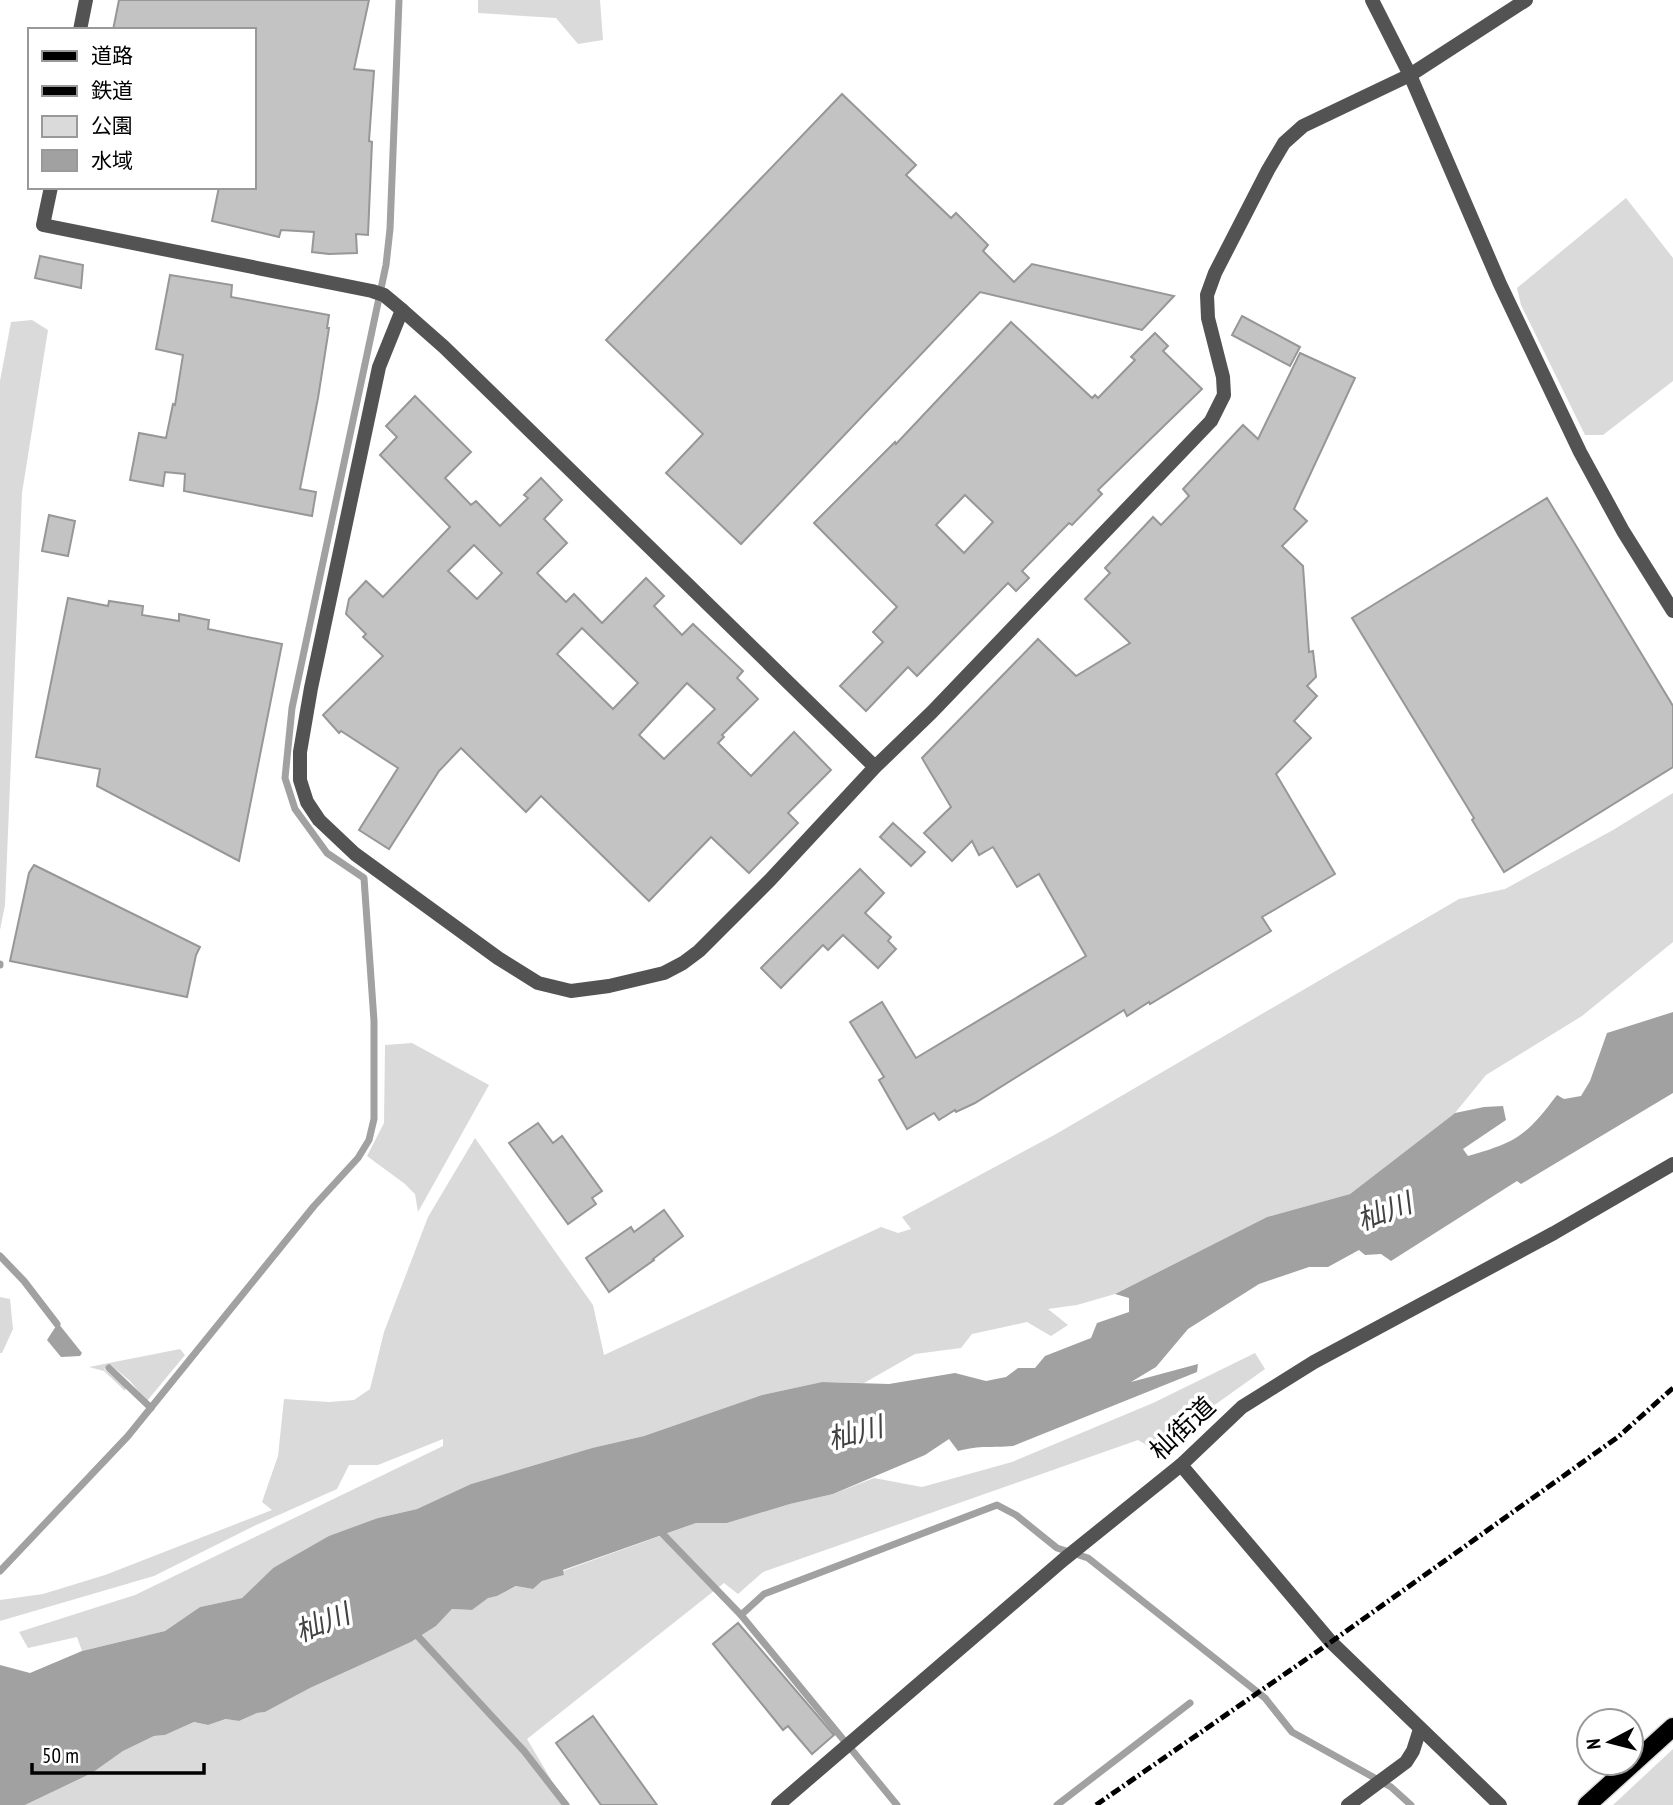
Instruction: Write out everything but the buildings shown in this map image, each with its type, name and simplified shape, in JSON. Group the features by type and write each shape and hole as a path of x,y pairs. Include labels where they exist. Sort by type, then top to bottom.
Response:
{"main road":[{"path":"1587,1805 1673,1727"}],"street":[{"path":"80,28 86,0"},
{"path":"1372,0 1410,75 1500,284 1580,453 1623,531 1673,611"},
{"path":"402,310 379,366 311,688 300,752 300,780 307,802 319,820 346,846 498,958 538,983 571,991 664,973 691,957 769,880 1211,421 1224,395 1223,377 1208,318 1207,295 1239,227 1284,143 1303,126 1410,75 1526,0"},
{"path":"51,189 44,225 378,293 444,347 875,767"},
{"name":"杣街道","path":"778,1805 1063,1560 1181,1465 1242,1407 1293,1375 1554,1233 1673,1164"},
{"path":"1181,1465 1331,1642 1500,1805"},
{"path":"1348,1805 1406,1762 1413,1751 1420,1729"}],"green space":[{"path":"478,0 600,0 603,40 578,44 556,18 478,13"},
{"path":"1626,198 1673,258 1673,381 1603,435 1585,435 1521,305 1517,288"},
{"path":"32,320 48,330 22,493 5,905 0,930 0,381 11,322"},
{"path":"1673,793 1673,942 1582,1016 1486,1075 1455,1113 1350,1194 1267,1217 1115,1294 1077,1305 1048,1309 1068,1325 1051,1336 1027,1322 972,1334 961,1348 915,1354 864,1383 822,1382 762,1395 644,1436 592,1448 471,1484 417,1509 378,1518 273,1568 242,1598 200,1607 165,1631 82,1651 77,1637 28,1648 19,1632 135,1595 443,1446 443,1439 378,1465 349,1465 337,1489 254,1526 154,1576 0,1621 0,1600 43,1594 105,1575 272,1510 262,1502 278,1456 284,1399 329,1402 354,1400 370,1389 384,1332 428,1217 475,1138 593,1305 604,1355 881,1227 898,1233 911,1229 902,1217 1056,1134 1459,899 1505,889 1613,830"},
{"path":"412,1043 489,1085 418,1212 415,1194 367,1156 384,1123 385,1045"},
{"path":"0,1297 10,1299 13,1329 2,1353 0,1353"},
{"path":"180,1349 185,1355 147,1401 130,1381 111,1365 104,1369 126,1387 125,1391 104,1371 89,1367"},
{"path":"1255,1353 1265,1369 1153,1449 1138,1440 763,1572 738,1594 724,1583 527,1739 566,1805 25,1805 92,1773 123,1751 154,1736 165,1735 194,1722 208,1725 227,1719 239,1721 265,1712 310,1688 411,1642 436,1626 452,1609 472,1610 488,1597 497,1596 517,1586 533,1589 542,1581 564,1575 563,1571 696,1523 727,1523 833,1494 874,1478 922,1487 1012,1462 1153,1403"},
{"path":"1673,1749 1673,1805 1613,1805 1645,1777"}],"water":[{"name":"杣川","path":"1673,1012 1673,1093 1521,1184 1517,1181 1391,1261 1381,1254 1365,1255 1359,1250 1328,1267 1309,1267 1259,1284 1188,1329 1156,1367 1131,1382 1198,1364 1197,1372 1013,1446 958,1451 949,1439 925,1455 833,1494 727,1523 696,1523 563,1570 564,1575 542,1581 533,1589 516,1586 488,1598 472,1610 452,1609 436,1626 411,1642 310,1688 265,1712 239,1721 226,1719 208,1725 194,1722 165,1735 154,1736 123,1751 92,1773 25,1805 0,1805 0,1665 30,1673 82,1651 165,1631 200,1607 242,1598 273,1568 329,1536 378,1518 417,1509 471,1484 592,1448 644,1436 762,1395 822,1382 889,1384 955,1373 986,1381 1006,1377 1018,1368 1035,1368 1045,1356 1091,1338 1097,1323 1129,1312 1129,1298 1115,1294 1267,1217 1350,1194 1455,1113 1503,1106 1506,1120 1463,1149 1468,1156 1519,1136 1537,1120 1557,1095 1564,1099 1581,1096 1590,1081 1607,1033"},
{"path":"58,1323 82,1353 80,1356 61,1357 47,1340"}],"waterway":[{"path":"0,1571 128,1436 314,1206 358,1158 369,1140 374,1119 374,1021 364,878 327,853 295,809 285,778 292,708 386,265 390,229 399,0"},
{"path":"0,1256 24,1281 57,1324"},
{"path":"109,1368 151,1408"},
{"path":"741,1615 764,1594 997,1505 1016,1515 1057,1548 1088,1558 1265,1698 1292,1732 1391,1787 1411,1805"},
{"path":"657,1528 741,1615 897,1805"},
{"path":"414,1632 524,1751 566,1805"},
{"path":"1057,1805 1190,1703"}],"railway":[{"path":"1096,1805 1331,1642 1618,1437 1673,1388"}]}
